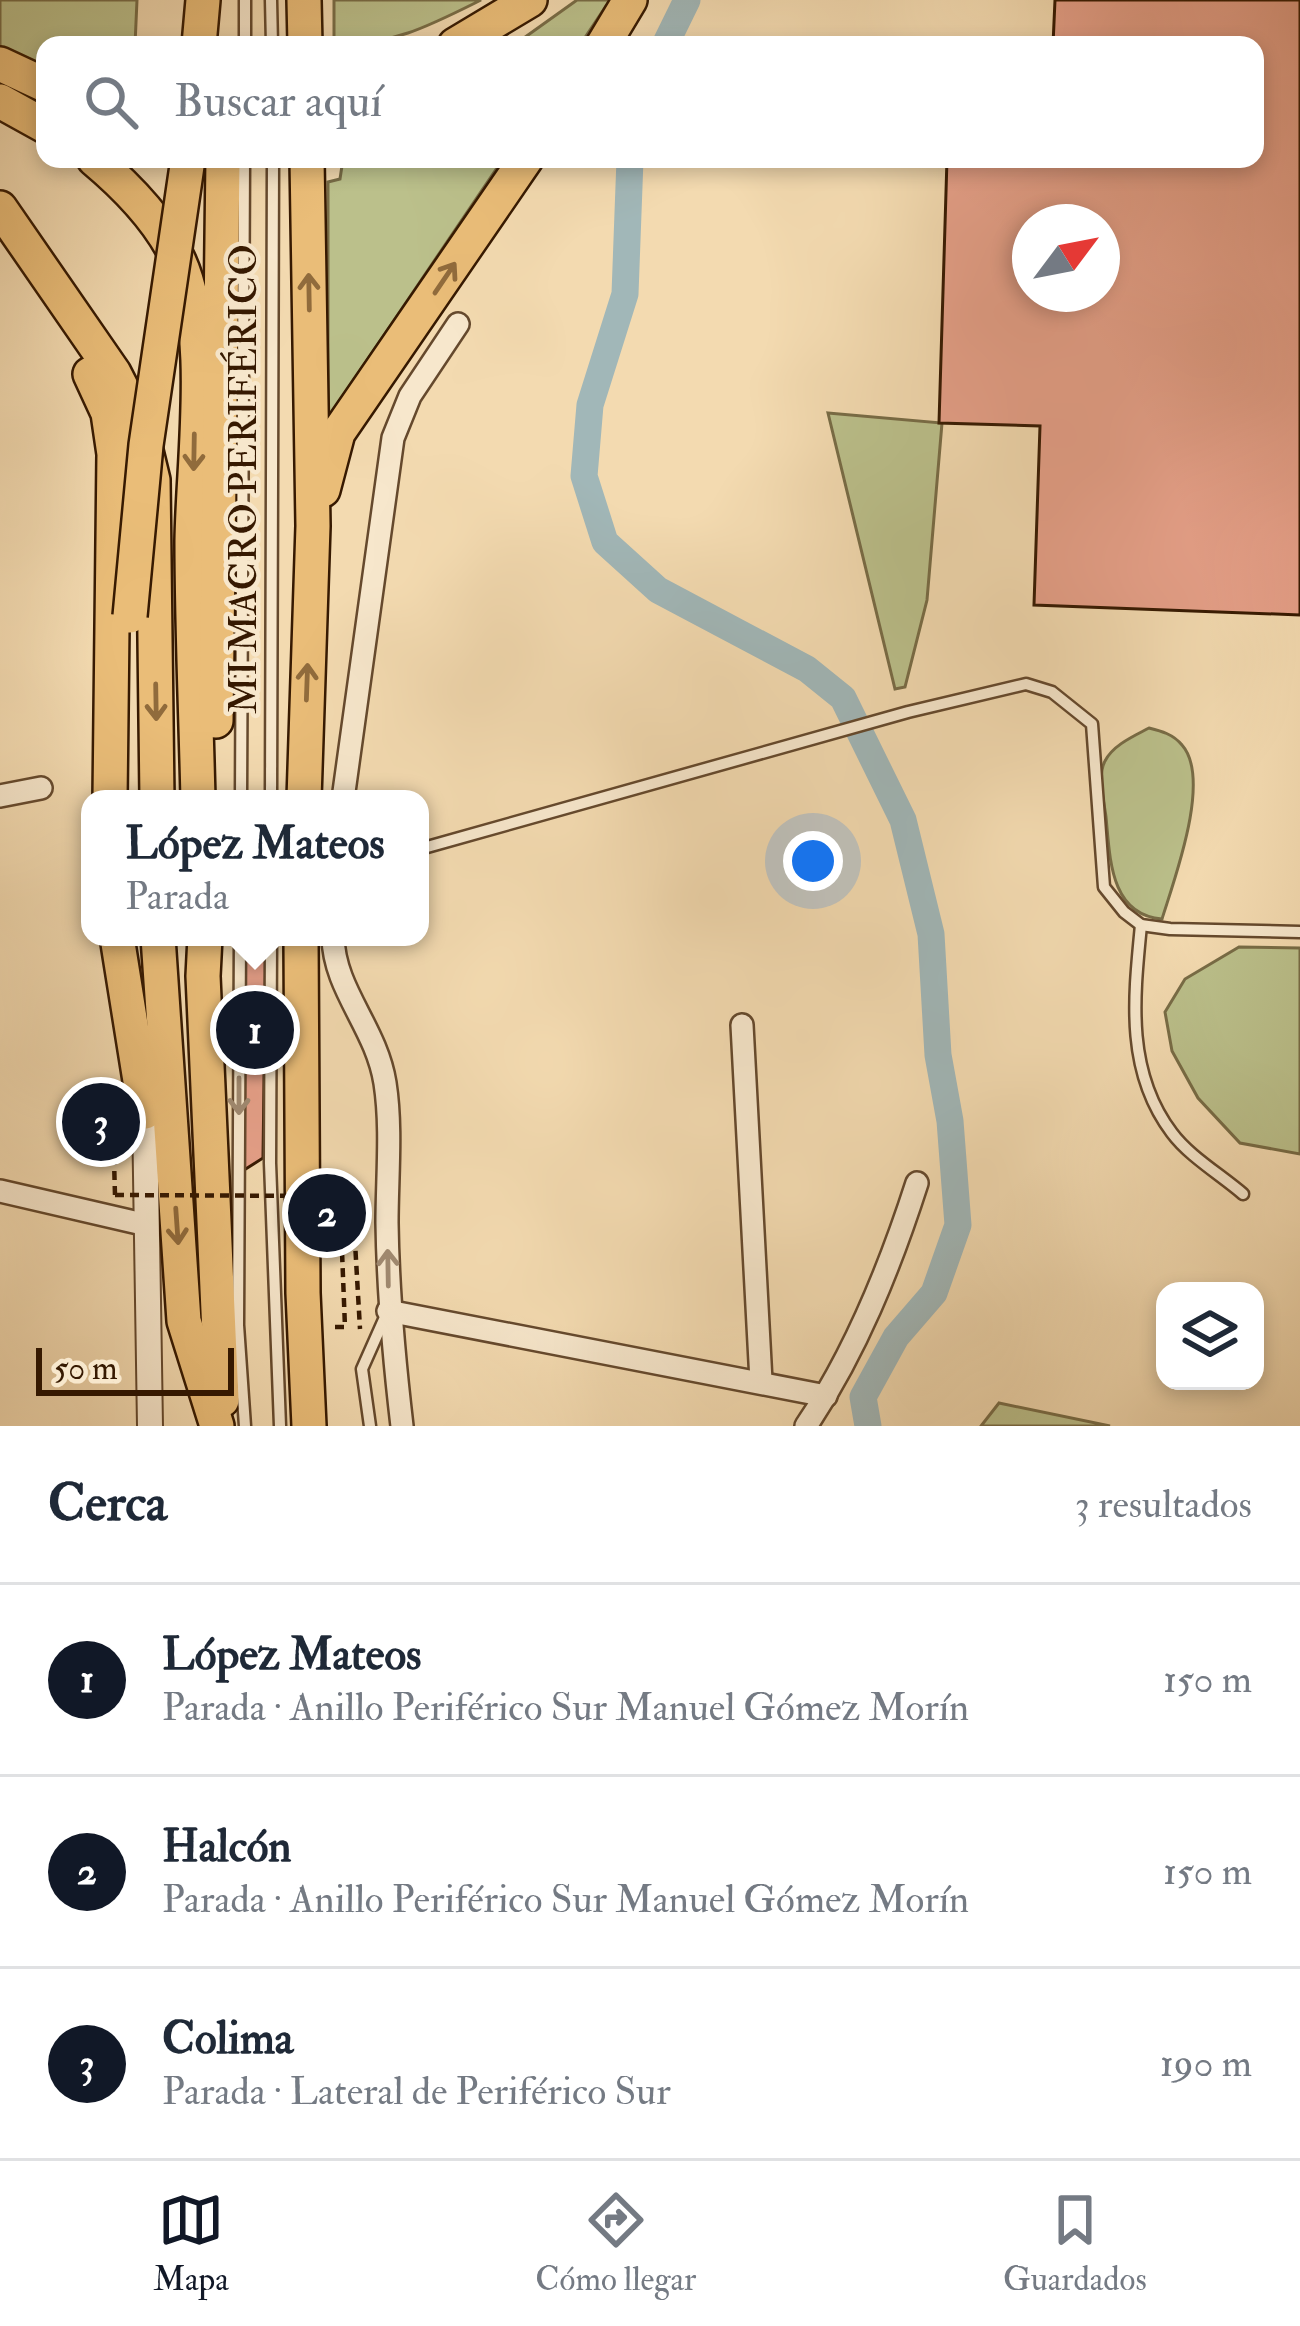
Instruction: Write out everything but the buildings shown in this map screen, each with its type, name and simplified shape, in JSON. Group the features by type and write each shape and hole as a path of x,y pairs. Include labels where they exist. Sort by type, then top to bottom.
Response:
{"highway":[{"path":"201,36 203,0"},
{"path":"223,0 223,36"},
{"path":"304,0 305,36"},
{"path":"470,36 530,0"},
{"path":"608,36 630,0"},
{"path":"0,64 36,81"},
{"path":"0,101 36,121"},
{"path":"103,168 162,233 177,257 192,310 197,358 192,543 198,790"},
{"path":"130,790 130,616 146,445 187,168"},
{"path":"212,790 219,660 223,168"},
{"path":"304,790 313,526 307,168"},
{"path":"313,526 338,433 520,168"},
{"path":"0,208 114,373 139,422 153,480 157,790"},
{"path":"0,236 82,361 108,413 115,490 110,790"},
{"path":"305,741 315,790"},
{"path":"118,946 146,1112"},
{"path":"137,946 146,1112"},
{"path":"158,946 184,1321 220,1426"},
{"path":"203,946 220,1426"},
{"path":"301,946 303,1293 309,1426"},
{"path":"146,1112 159,984"}],"street":[{"path":"344,790 393,438 410,396 458,324"},
{"path":"0,796 41,788"},
{"path":"334,946 339,980 357,1005 376,1047 386,1086 388,1311 402,1426"},
{"path":"742,1025 761,1381"},
{"path":"146,1112 150,1426"},
{"path":"806,1426 826,1396 892,1261 917,1183"},
{"path":"0,1191 147,1225"},
{"path":"388,1311 826,1396"}],"lane":[{"path":"245,0 245,36"},
{"path":"271,0 272,36"},
{"name":"MI MACRO PERIFÉRICO","path":"241,790 244,168"},
{"name":"MI MACRO PERIFÉRICO","path":"272,790 273,168"},
{"path":"429,846 908,712 1026,684 1052,692 1092,724 1104,887 1124,912 1141,925 1170,929 1300,932"},
{"path":"1141,925 1132,1008 1143,1081 1173,1135 1243,1195"},
{"path":"240,946 238,1325 245,1426"},
{"path":"271,946 270,1163 280,1426"},
{"path":"370,1426 362,1369 388,1311"}],"path":[{"path":"114,1160 115,1195 327,1196"},
{"path":"334,1327 345,1327 341,1226 354,1225 362,1369"}],"green space":[{"path":"0,0 137,0 135,36 36,36 36,64 0,50"},
{"path":"334,0 481,0 399,36 334,36"},
{"path":"577,0 610,0 586,36 527,36"},
{"path":"342,168 497,168 328,418 328,182 340,179"},
{"path":"828,413 942,423 927,600 905,687 895,689"},
{"path":"1149,728 1182,745 1193,781 1188,830 1162,919 1145,915 1122,896 1109,850 1102,789 1109,755"},
{"path":"1239,947 1300,948 1300,1154 1240,1143 1198,1098 1172,1051 1165,1012 1185,979"},
{"path":"999,1403 1110,1426 981,1426"}],"waterway":[{"path":"669,36 687,0"},
{"path":"630,168 625,294 590,405 584,476 605,542 658,590 807,669 843,698 903,820 931,934 938,1055 950,1121 958,1225 934,1293 896,1337 863,1397 868,1426"}],"place":[{"name":"López Mateos","path":"255,1030"},
{"name":"Colima","path":"101,1122"},
{"name":"Halcón","path":"327,1213"}]}
